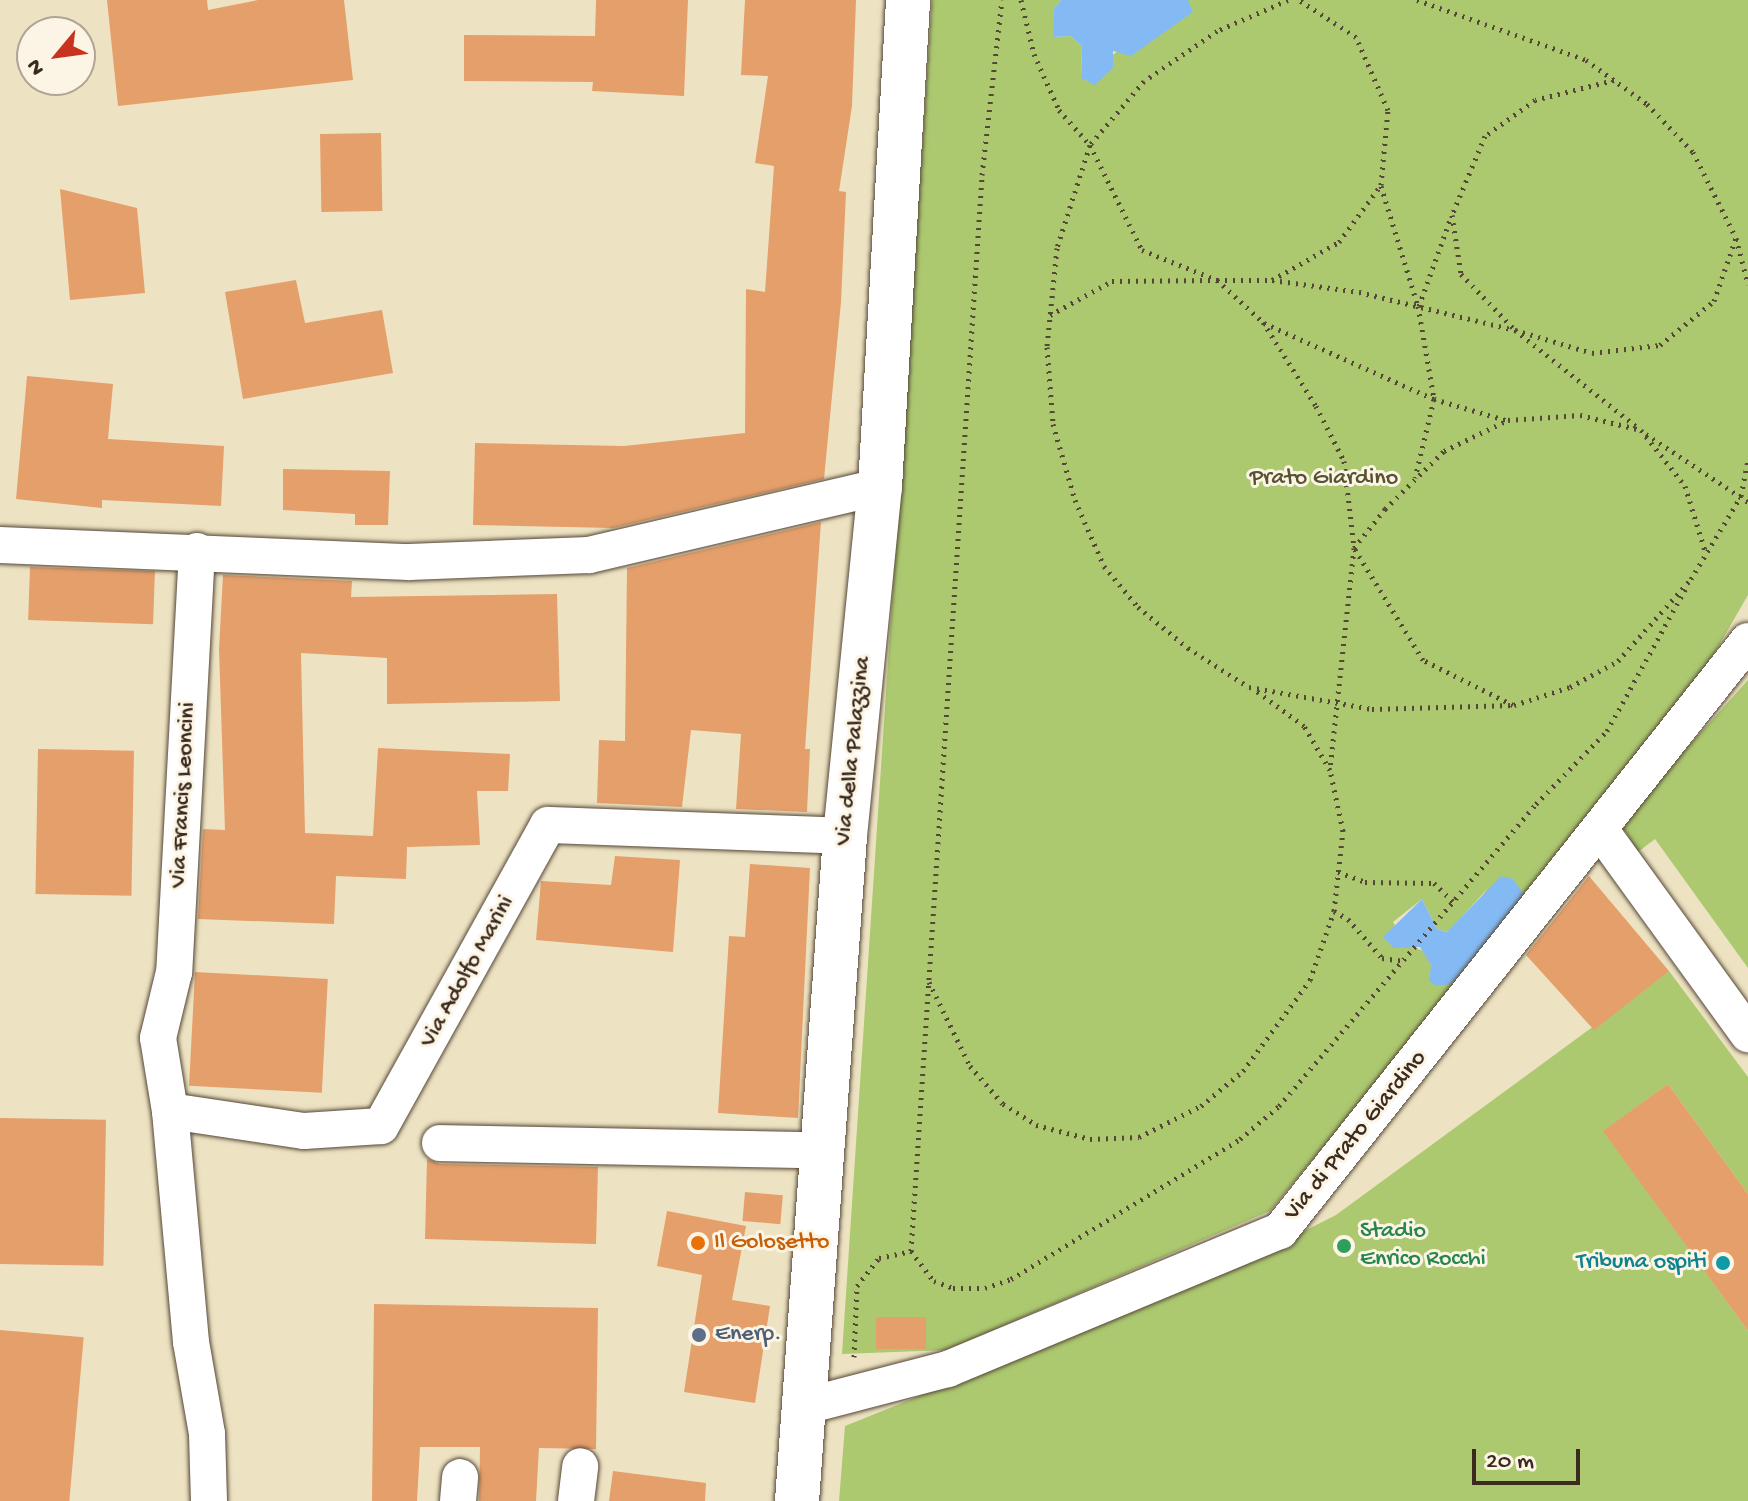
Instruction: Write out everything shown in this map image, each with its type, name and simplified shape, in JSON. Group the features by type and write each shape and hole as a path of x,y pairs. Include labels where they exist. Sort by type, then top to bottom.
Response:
{"main road":[{"name":"Via della Palazzina","path":"797,1501 845,836 880,487 908,0"}],"street":[{"path":"0,545 409,562 589,555 880,487"},
{"name":"Via Francis Leoncini","path":"170,1111 158,1038 174,972 197,551"},
{"name":"Via di Prato Giardino","path":"802,1407 948,1369 1280,1231 1601,831 1748,641"},
{"name":"Via Adolfo Marini","path":"170,1111 304,1131 381,1126 548,825 845,836"},
{"path":"1601,831 1748,1034"},
{"path":"170,1111 191,1342 207,1434 209,1501"},
{"path":"440,1143 821,1150"}],"path":[{"path":"1002,0 982,175 911,1251 934,1281 953,1288 985,1288 1011,1279 1240,1139 1279,1106 1416,949 1536,804 1607,731 1741,496 1748,465"},
{"path":"929,981 970,1066 1003,1104 1036,1125 1090,1139 1139,1137 1201,1106 1243,1071 1310,980 1334,911 1343,831 1330,770 1333,704 1354,548 1344,461 1316,406 1263,322 1217,280 1142,250 1090,145 1059,110 1034,54 1021,0"},
{"path":"1288,0 1217,31 1144,81 1090,145 1057,248 1047,347 1053,424 1075,500 1104,566 1138,607 1188,648 1304,726 1330,770"},
{"path":"1299,0 1356,37 1388,110 1381,185 1418,306 1434,399 1415,479"},
{"path":"1417,0 1586,60 1647,104 1693,152 1736,238 1748,284"},
{"path":"1418,306 1485,136 1535,100 1614,80"},
{"path":"1272,280 1339,242 1381,185"},
{"path":"1452,215 1461,274 1515,330 1641,430 1748,502"},
{"path":"1050,315 1112,281 1272,280 1359,292 1515,330 1592,353 1660,345 1714,301 1736,238"},
{"path":"1263,322 1434,399 1508,420 1580,415 1641,430 1685,486 1706,554"},
{"path":"1354,548 1444,451 1508,420"},
{"path":"1354,548 1423,660 1514,705"},
{"path":"1249,687 1333,704 1443,710 1514,705 1570,687 1618,661 1691,579"},
{"path":"1338,872 1365,882 1434,883 1454,902"},
{"path":"1334,911 1348,919 1382,958 1405,961"},
{"path":"853,1370 857,1286 879,1258 911,1251"}],"green space":[{"name":"Prato Giardino","path":"932,0 1061,0 1053,10 1055,37 1071,36 1082,46 1081,78 1188,0 1748,0 1748,595 1672,727 1270,1211 947,1350 842,1354","holes":["1488,888 1431,965 1426,952 1408,945 1393,922 1422,899 1437,929 1448,932"]},
{"path":"1748,680 1748,968 1655,839 1638,852 1623,828 1632,809"},
{"path":"1669,971 1748,1077 1748,1194 1668,1084 1604,1131 1748,1331 1748,1501 839,1501 845,1426 1212,1278 1336,1215"}],"water":[{"path":"1061,0 1188,0 1193,12 1131,56 1113,51 1113,68 1095,85 1081,78 1082,46 1071,36 1054,37 1053,10"},
{"path":"1501,876 1513,879 1523,893 1520,904 1451,984 1436,986 1429,981 1431,965 1420,947 1394,948 1383,937 1422,899 1437,929 1447,932"}],"building":[{"path":"107,0 207,0 208,10 258,0 344,0 353,80 118,106"},
{"path":"596,0 688,0 684,96 592,91 593,82 464,81 464,35 595,36"},
{"path":"745,0 856,0 852,106 839,191 846,192 841,302 824,479 613,528 473,525 475,443 624,446 745,433 746,289 765,292 774,166 755,163 768,76 741,75"},
{"path":"381,133 382,211 321,212 320,134"},
{"path":"60,189 137,208 145,293 70,300"},
{"path":"296,280 305,323 382,310 393,373 243,399 225,292"},
{"path":"27,376 113,384 108,439 224,446 221,506 102,500 102,508 16,499"},
{"path":"283,469 390,471 388,525 355,525 355,514 283,510"},
{"path":"821,522 805,749 810,749 807,812 736,809 741,734 691,730 682,807 597,803 599,740 625,741 627,568"},
{"path":"30,567 155,571 153,624 28,620"},
{"path":"223,575 352,581 351,597 557,594 560,701 387,704 387,658 301,653 305,833 373,836 378,748 510,754 508,791 477,791 480,845 407,847 406,879 336,876 334,924 198,919 203,829 225,830 219,649"},
{"path":"38,749 134,751 131,896 35,894"},
{"path":"615,856 680,860 673,952 536,940 541,881 611,885"},
{"path":"750,864 810,868 798,1118 718,1113 729,936 745,937"},
{"path":"1589,876 1669,971 1594,1030 1526,955"},
{"path":"195,972 328,979 322,1093 189,1086"},
{"name":"Tribuna ospiti","path":"1668,1084 1748,1194 1748,1331 1603,1131"},
{"path":"0,1118 106,1120 103,1266 0,1264"},
{"path":"427,1159 440,1164 598,1167 596,1244 425,1239"},
{"path":"745,1192 783,1195 780,1224 742,1221"},
{"path":"667,1211 746,1226 732,1300 770,1306 755,1403 684,1392 702,1275 657,1266"},
{"path":"374,1304 598,1308 596,1449 539,1448 536,1501 479,1501 480,1447 420,1447 417,1501 372,1501"},
{"path":"876,1317 926,1317 926,1349 876,1349"},
{"path":"0,1330 84,1337 69,1501 0,1501"},
{"path":"613,1471 706,1483 705,1501 609,1501"}],"place":[{"name":"Il Golosetto","path":"698,1243"},
{"name":"Stadio Enrico Rocchi","path":"1344,1246"},
{"name":"Tribuna ospiti","path":"1723,1263"},
{"name":"Enerp.","path":"699,1335"}]}
